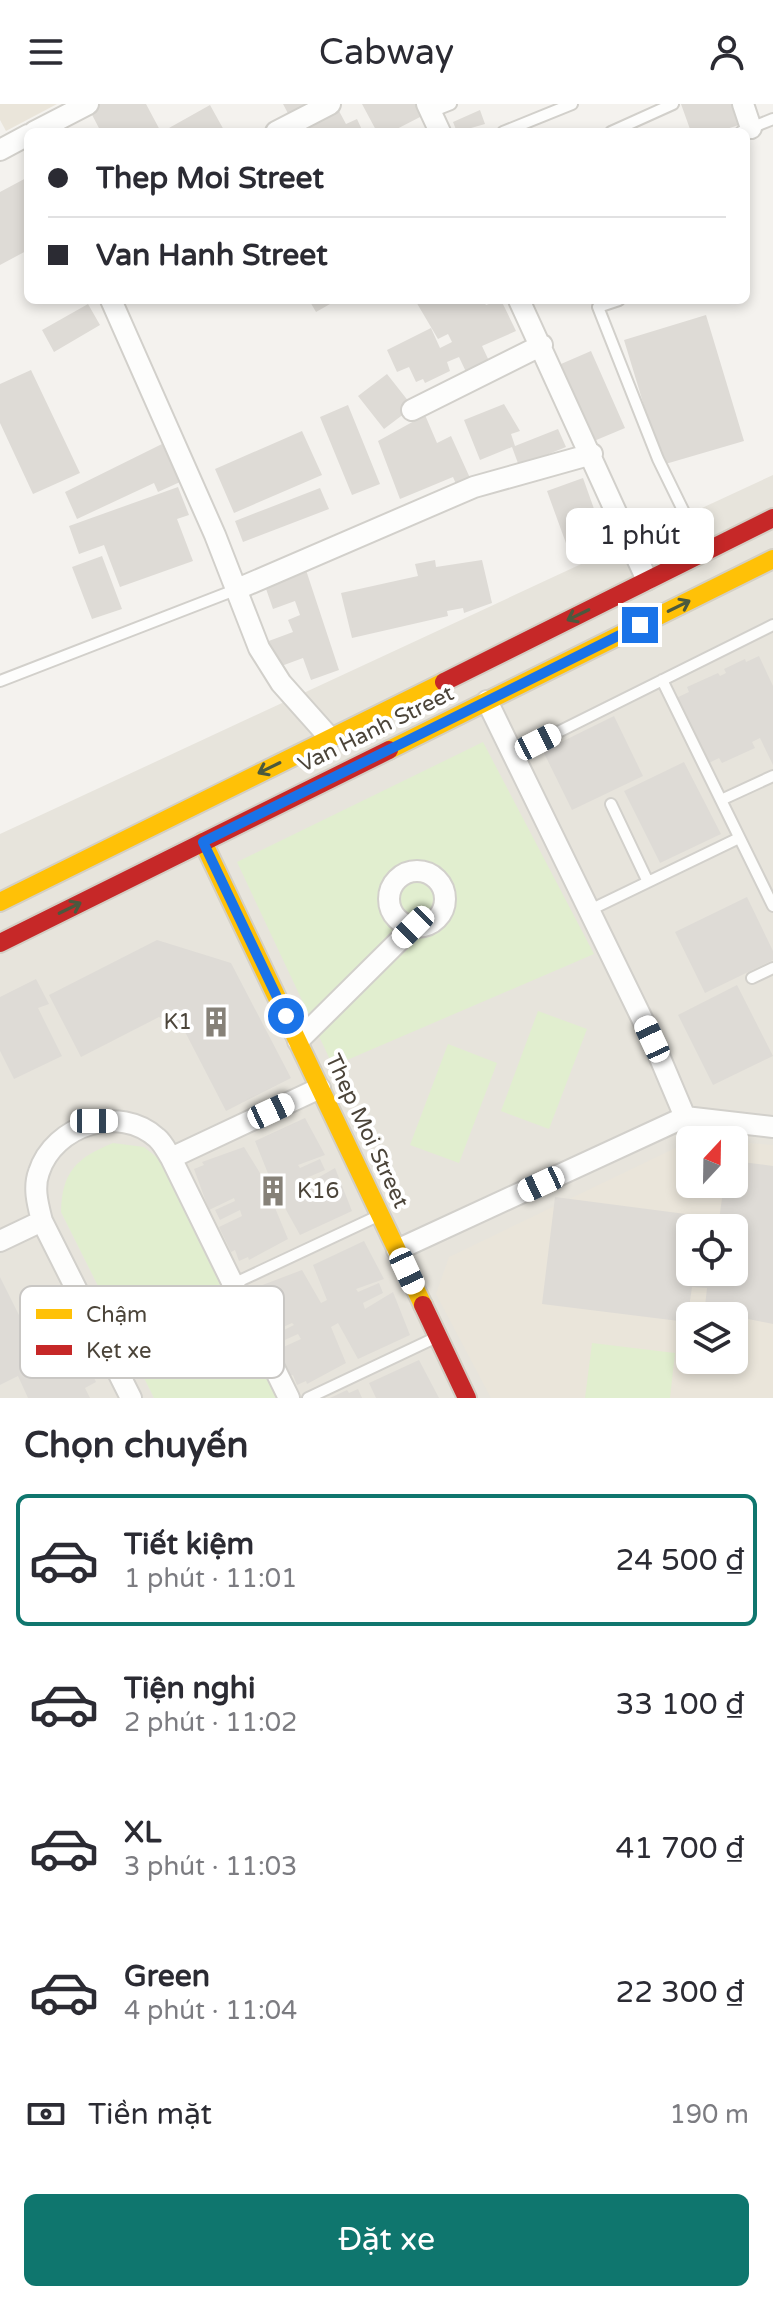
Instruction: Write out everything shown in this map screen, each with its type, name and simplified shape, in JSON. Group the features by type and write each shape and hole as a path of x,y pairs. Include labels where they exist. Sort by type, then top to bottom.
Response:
{"street":[{"path":"42,128 88,104"},
{"path":"284,128 330,104"},
{"path":"743,104 746,128"},
{"path":"429,108 438,128"},
{"path":"0,150 24,137"},
{"path":"113,304 215,535 259,648 281,683 330,738"},
{"path":"521,304 647,580"},
{"path":"412,410 542,345"},
{"path":"235,590 474,487 592,454"},
{"name":"Van Hanh Street","path":"0,902 773,518"},
{"name":"Van Hanh Street","path":"0,943 773,559"},
{"path":"487,701 590,910 685,1117"},
{"name":"Thep Moi Street","path":"203,842 467,1398"},
{"path":"298,1041 413,927"},
{"path":"171,1158 320,1088"},
{"path":"397,1250 685,1117 773,1127"},
{"path":"75,1286 42,1221 36,1196 39,1171 54,1148 94,1121 127,1122 157,1137 171,1158 233,1284"},
{"path":"0,1241 42,1221"},
{"path":"121,1378 131,1398"},
{"path":"279,1378 289,1398"}],"lane":[{"path":"429,108 451,104"},
{"path":"513,128 572,104"},
{"path":"620,128 673,104"},
{"path":"750,128 773,119"},
{"path":"607,304 598,307 658,459 704,552"},
{"path":"0,681 235,590"},
{"path":"514,754 773,625"},
{"path":"662,680 773,906"},
{"path":"721,800 773,776"},
{"path":"611,804 648,882"},
{"path":"590,910 739,838"},
{"path":"752,978 773,968"},
{"path":"233,1284 380,1215"},
{"path":"308,1398 438,1337"}],"shaded area":[{"path":"0,104 57,104 6,131 0,120"},
{"path":"773,475 773,1398 0,1398 0,834"},
{"path":"748,1143 773,1145 773,1398 491,1398 436,1294 449,1257 676,1148 676,1198 748,1198"}],"green space":[{"path":"483,742 594,954 333,1066 237,862"},
{"path":"538,1011 587,1029 549,1129 501,1111"},
{"path":"448,1044 497,1063 459,1163 410,1145"},
{"path":"113,1143 144,1147 164,1163 223,1286 98,1286 61,1212 68,1177 89,1154"},
{"path":"592,1343 675,1353 670,1398 585,1398"},
{"path":"144,1378 267,1378 277,1398 154,1398"}],"building":[{"path":"93,104 146,104 159,128 99,128 88,107"},
{"path":"283,104 307,104 310,110 291,119"},
{"path":"362,104 416,104 422,116 399,128 375,128"},
{"path":"681,104 732,104 739,125 730,128 690,128"},
{"path":"210,105 223,128 169,128"},
{"path":"480,110 485,124 455,128 453,122"},
{"path":"339,111 346,124 357,119 361,128 290,128 323,112 325,118"},
{"path":"24,179 24,252 0,265 0,192"},
{"path":"88,304 100,325 54,352 42,330"},
{"path":"311,304 330,304 316,312"},
{"path":"417,304 503,304 516,331 482,346 490,363 467,374 459,357 447,362 450,371 425,383 423,379 416,382 409,367 397,372 387,350 431,328 440,348 452,342 448,334 438,339"},
{"path":"706,315 744,441 662,465 624,340"},
{"path":"591,351 625,428 594,441 561,364"},
{"path":"31,370 80,473 33,494 0,423 0,384"},
{"path":"387,374 413,407 384,429 358,396"},
{"path":"504,404 520,431 511,434 515,446 558,429 566,447 519,466 512,447 480,460 464,420"},
{"path":"348,405 380,484 352,495 320,417"},
{"path":"425,415 437,443 451,436 470,478 456,484 453,477 400,499 378,441"},
{"path":"302,431 322,475 234,513 215,469"},
{"path":"162,444 180,482 158,492 154,483 77,519 65,492"},
{"path":"583,478 603,534 567,546 547,491"},
{"path":"178,487 189,515 177,519 193,561 120,587 104,545 79,554 69,526"},
{"path":"320,488 329,509 243,542 235,521"},
{"path":"102,556 122,609 92,619 72,567"},
{"path":"435,560 436,567 482,560 492,603 464,613 463,608 447,611 448,616 352,638 341,593 418,576 415,564"},
{"path":"305,567 339,670 311,680 303,658 276,668 266,642 293,632 288,620 300,615 295,601 273,609 264,583"},
{"path":"759,656 773,686 773,765 760,738 752,742 755,748 722,763 719,758 707,764 676,698 689,692 687,687 718,673 720,676 726,673 724,669"},
{"path":"614,716 643,776 572,810 543,751"},
{"path":"684,762 721,834 660,863 624,791"},
{"path":"747,897 773,951 773,960 705,993 675,932"},
{"name":"K1","path":"157,940 231,963 291,1078 226,1111 182,1026 159,1017 81,1057 49,995"},
{"path":"36,979 49,1004 38,1008 62,1056 14,1079 0,1051 0,997"},
{"path":"737,985 773,1056 713,1085 678,1015"},
{"name":"K16","path":"305,1118 325,1155 298,1165 300,1168 320,1159 325,1170 304,1179 307,1184 335,1168 352,1211 300,1235 280,1199 273,1203 288,1239 249,1260 248,1257 239,1261 219,1227 242,1216 240,1210 220,1220 215,1210 235,1201 234,1198 209,1210 194,1169 204,1165 202,1162 244,1147 263,1178 269,1176 255,1141"},
{"path":"748,1163 773,1166 773,1324 748,1319 748,1302 705,1302 707,1288 692,1287 690,1302 676,1302 676,1321 542,1304 555,1197 686,1214 676,1214 676,1286 748,1286 748,1214 720,1214 722,1198 748,1198"},
{"path":"364,1241 384,1279 356,1289 358,1292 379,1283 383,1293 363,1303 365,1309 393,1292 410,1335 358,1359 338,1323 331,1327 346,1363 307,1384 306,1381 297,1385 284,1365 284,1347 301,1339 298,1334 284,1340 284,1330 294,1325 284,1327 284,1286 260,1286 302,1270 321,1303 327,1300 313,1265"},
{"path":"0,1277 20,1317 20,1378 94,1378 96,1382 85,1388 90,1398 28,1398 18,1376 0,1385"},
{"path":"419,1360 439,1398 376,1398 369,1383"},
{"path":"358,1389 362,1398 330,1398 347,1390 349,1393"}],"traffic: slow":[{"path":"389,750 773,559"},
{"path":"0,902 444,682"},
{"path":"203,842 423,1305"}],"traffic: jam":[{"path":"444,682 773,518"},
{"path":"0,943 389,750"},
{"path":"423,1305 467,1398"}],"place":[{"name":"K1","path":"216,1022"},
{"name":"K16","path":"273,1191"}],"route":[{"path":"286,1016 203,842 640,625"}]}
